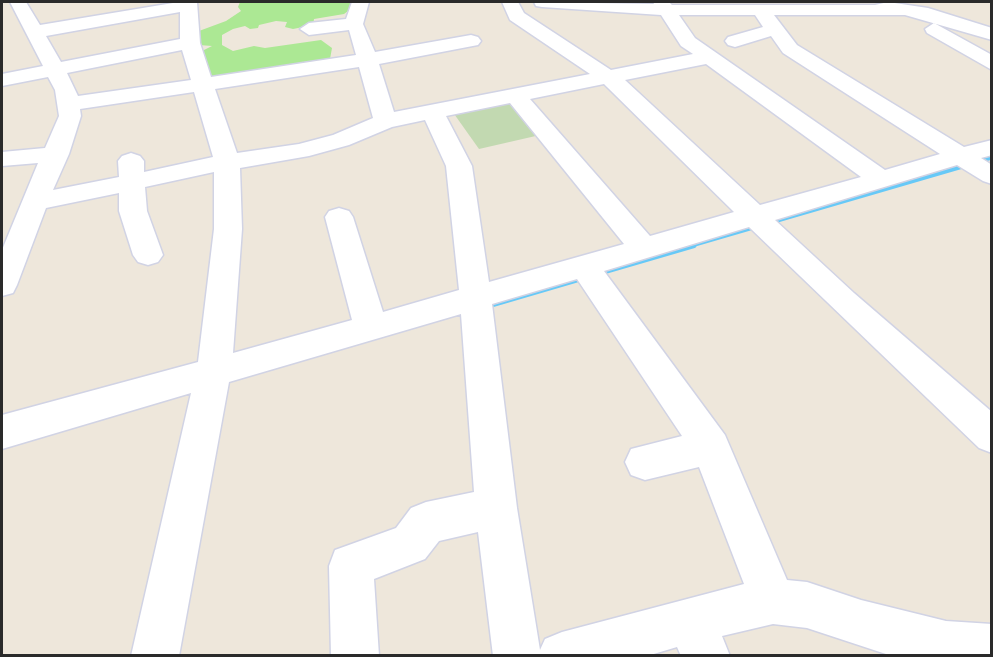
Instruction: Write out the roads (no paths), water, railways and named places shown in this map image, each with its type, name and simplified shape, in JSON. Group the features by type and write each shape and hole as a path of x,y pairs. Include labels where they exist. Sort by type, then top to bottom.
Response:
{"street":[{"path":"354,24 360,2"},
{"path":"510,2 516,16 608,77 843,301 992,436"},
{"path":"542,2 595,7 729,6 760,10 896,6 992,64"},
{"path":"851,2 896,6 992,34"},
{"path":"2,20 189,3 190,43 227,162 228,229 214,371 155,656"},
{"path":"664,5 688,42 881,179"},
{"path":"760,10 790,49 992,176"},
{"path":"2,285 10,246 37,202 70,116 70,104 56,70 26,17"},
{"path":"309,29 354,24"},
{"path":"354,24 359,31 385,121"},
{"path":"735,41 775,29"},
{"path":"70,104 366,60 471,40"},
{"path":"2,80 190,43"},
{"path":"37,202 134,162 227,162 300,151 341,140 385,121 710,57"},
{"path":"789,70 812,63"},
{"path":"516,96 644,249"},
{"path":"433,112 459,166 469,233 496,508 517,656"},
{"path":"2,432 371,328 992,147"},
{"path":"2,159 57,154"},
{"path":"134,162 133,211 148,255"},
{"path":"339,218 371,328"},
{"path":"584,266 711,447 773,601"},
{"path":"645,462 711,447"},
{"path":"355,656 351,566 410,544 426,523 496,508"},
{"path":"562,656 697,638 773,601 807,604 870,640 992,648"}],"waterway":[{"path":"977,161 992,157"},
{"path":"688,246 966,165"},
{"path":"597,273 693,245"},
{"path":"485,306 584,277"}]}
